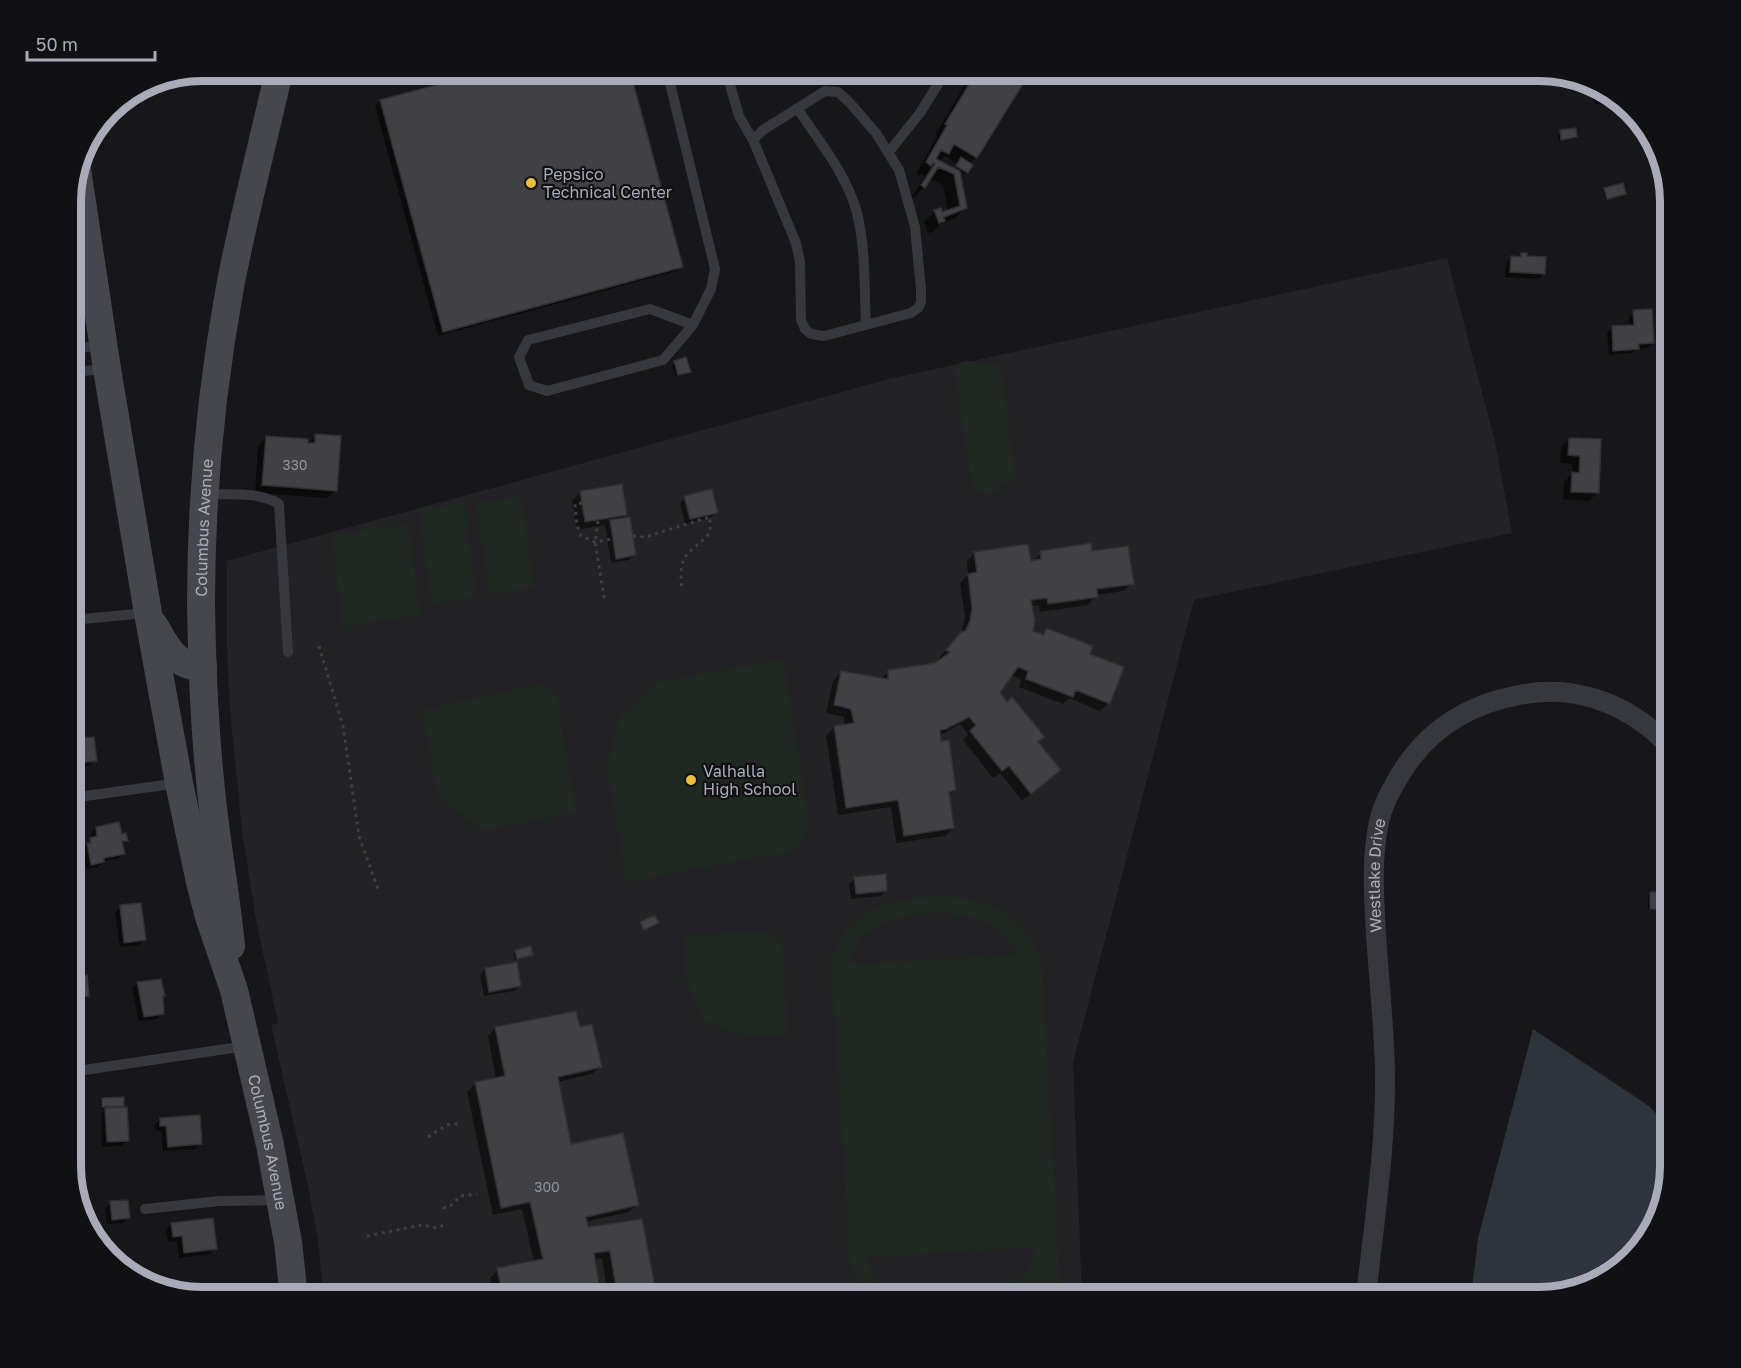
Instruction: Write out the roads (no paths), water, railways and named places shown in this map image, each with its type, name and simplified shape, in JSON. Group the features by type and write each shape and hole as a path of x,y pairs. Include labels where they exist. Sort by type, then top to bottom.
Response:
{"street":[{"name":"Columbus Avenue","path":"234,990 227,906 210,783 203,667 201,580 205,494 216,383 230,289 277,81"},
{"name":"Columbus Avenue","path":"81,196 105,357 179,783 202,891 234,990 247,1046 281,1200 293,1287"},
{"path":"148,613 162,640 182,663 191,667 203,667"},
{"name":"Westlake Drive","path":"1367,1287 1384,1102 1384,1048 1374,873 1375,843 1379,819 1387,797 1410,759 1426,740 1446,723 1470,709 1521,694 1575,693 1598,699 1623,709 1644,722 1660,737"}],"lane":[{"path":"670,81 716,269 711,289 693,325 663,360 547,391 529,385 519,357 528,339 650,309 693,325"},
{"path":"729,81 739,116 753,140 796,243 800,262 801,320 805,329 812,334 824,336 910,313 918,308 921,302 915,227 899,170 876,133 838,92 825,91 763,130 753,140"},
{"path":"888,153 920,113 939,81"},
{"path":"797,108 840,173 856,212 861,243 866,324"},
{"path":"81,351 105,357"},
{"path":"81,368 105,357"},
{"path":"205,494 255,495 270,498 279,504 288,652"},
{"path":"81,619 148,613"},
{"path":"81,797 179,783"},
{"path":"81,1071 247,1046"},
{"path":"145,1209 219,1201 281,1200"}],"place":[{"name":"Pepsico Technical Center","path":"531,183"},
{"name":"Valhalla High School","path":"691,780"}]}
